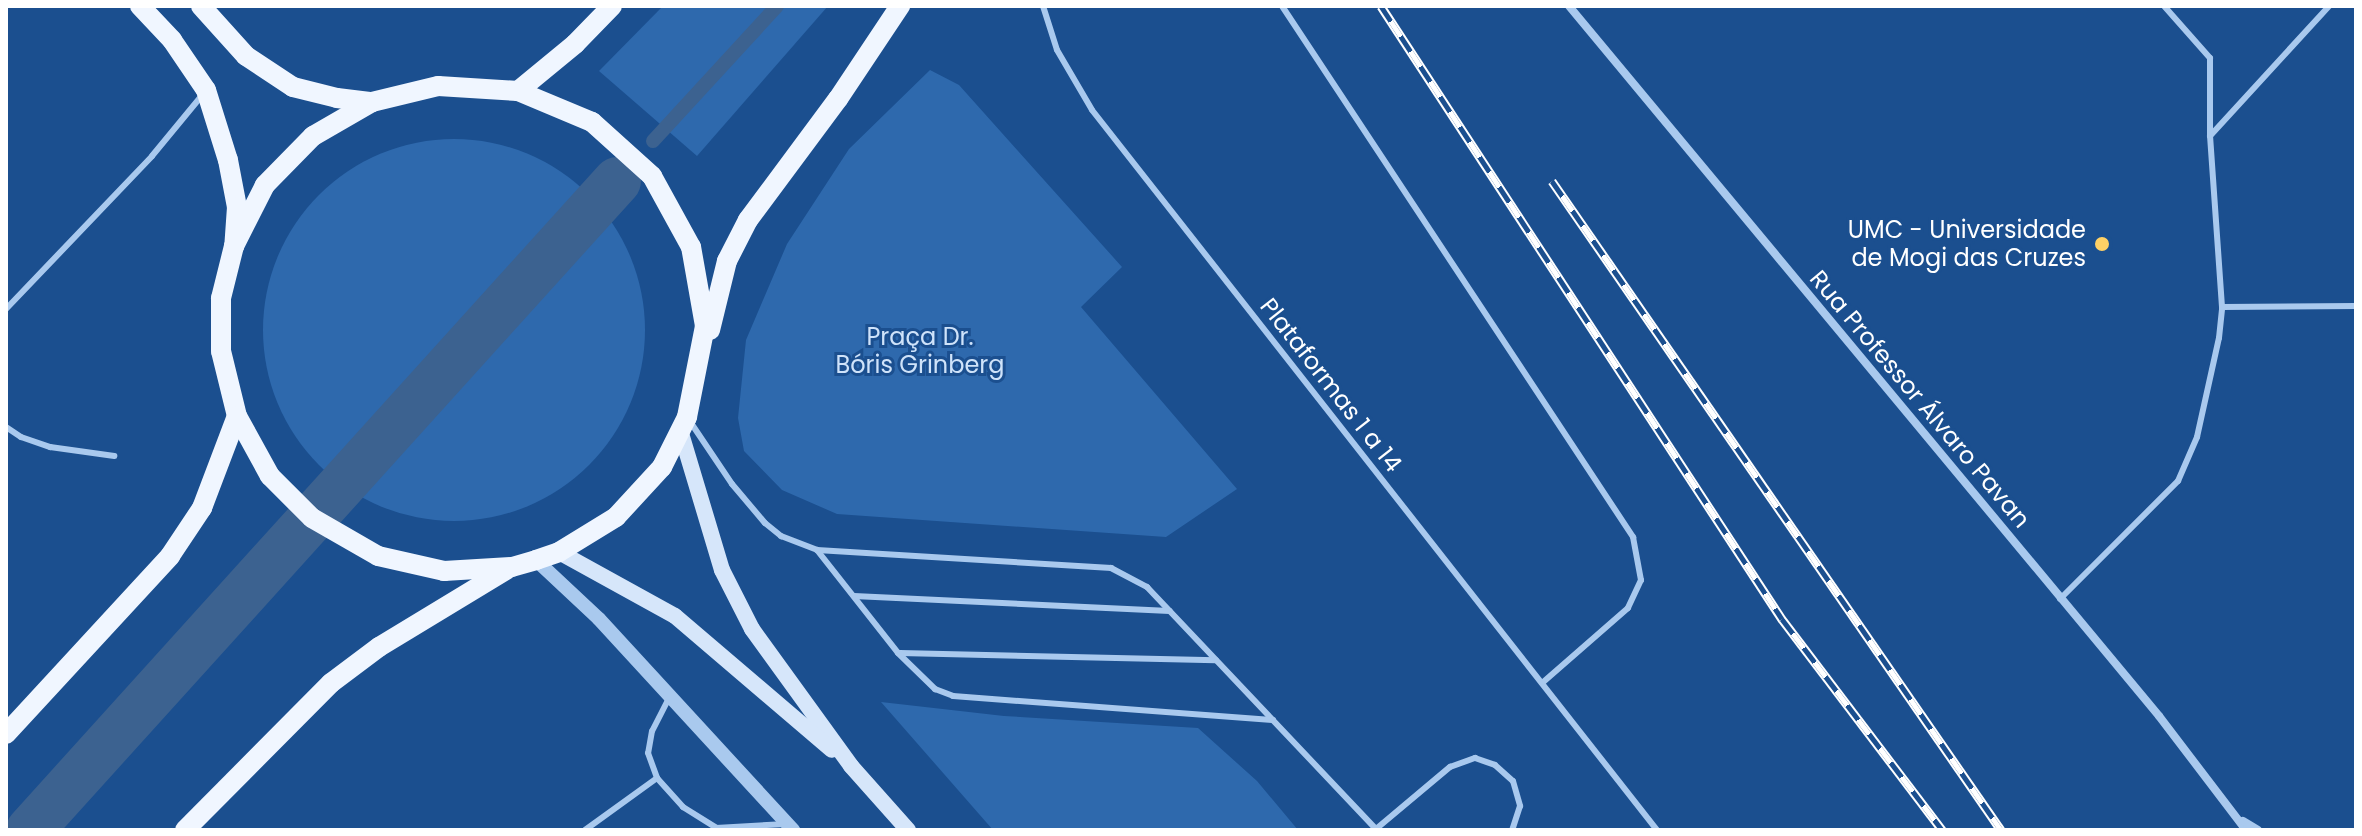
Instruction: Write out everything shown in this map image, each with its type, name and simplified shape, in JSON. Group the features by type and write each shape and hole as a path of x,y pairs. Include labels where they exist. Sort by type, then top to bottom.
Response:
{"main road":[{"path":"140,6 172,40 206,90 228,160 237,207 234,246 221,298 221,351 237,416 270,476 312,518 378,556 444,571 512,567 559,552 616,517 662,467 684,424 727,261 748,220 838,99 900,6"},
{"path":"201,6 246,56 293,87 372,102"},
{"path":"518,91 575,44 612,6"},
{"path":"234,246 265,185 313,136 372,102 438,86 518,91 592,122 652,176 691,247 705,326 695,388"},
{"path":"6,734 170,556 202,508 237,416"},
{"path":"684,424 722,570 752,629 851,766 908,830"},
{"path":"559,552 675,616 851,766"},
{"path":"185,830 331,683 379,647 512,567"}],"street":[{"name":"Rua Professor Álvaro Pavan","path":"1569,6 2060,599 2246,830"},
{"path":"536,560 599,619 790,827"},
{"name":"Rua Professor Álvaro Pavan","path":"2239,818 2258,830"}],"lane":[{"name":"Plataformas 1 a 14","path":"1043,6 1057,50 1092,110 1657,830"},
{"path":"1282,6 1633,537 1641,580 1628,608 1542,683"},
{"path":"2060,599 2178,481 2197,437 2222,307 2210,136 2210,58 2164,6"},
{"path":"2210,136 2329,6"},
{"path":"6,309 152,156 206,90"},
{"path":"2222,307 2356,306"},
{"path":"684,424 765,523 781,536 817,550 1111,568 1147,587 1376,830 1450,767 1475,758 1495,765 1513,781 1520,806 1512,830"},
{"path":"6,427 21,437 50,447 114,456"},
{"path":"817,550 898,653 935,689 953,696 1273,720"},
{"path":"854,596 1170,611"},
{"path":"898,653 1216,660"},
{"path":"670,696 652,731 648,753 657,778 683,807 716,828 790,827"},
{"path":"585,830 657,778"}],"green space":[{"path":"663,6 828,6 697,156 599,71"},
{"name":"Praça Dr. Bóris Grinberg","path":"930,70 959,85 1122,267 1081,307 1237,489 1166,537 837,514 782,490 744,451 738,418 746,340 787,244 849,149"},
{"path":"454,139 491,143 527,153 560,171 589,195 613,224 631,257 641,293 645,330 641,367 631,403 613,436 589,465 560,489 527,507 491,517 454,521 417,517 381,507 348,489 319,465 295,436 277,403 267,367 263,330 267,293 277,257 295,224 319,195 348,171 381,153 417,143"},
{"path":"881,702 1004,716 1198,728 1257,781 1298,830 993,830"}],"waterway":[{"path":"653,141 777,6"},
{"path":"30,830 617,181"}],"railway":[{"path":"1381,6 1782,619 1942,830"},
{"path":"1552,181 2001,830"}],"place":[{"name":"UMC - Universidade de Mogi das Cruzes","path":"2102,244"}]}
